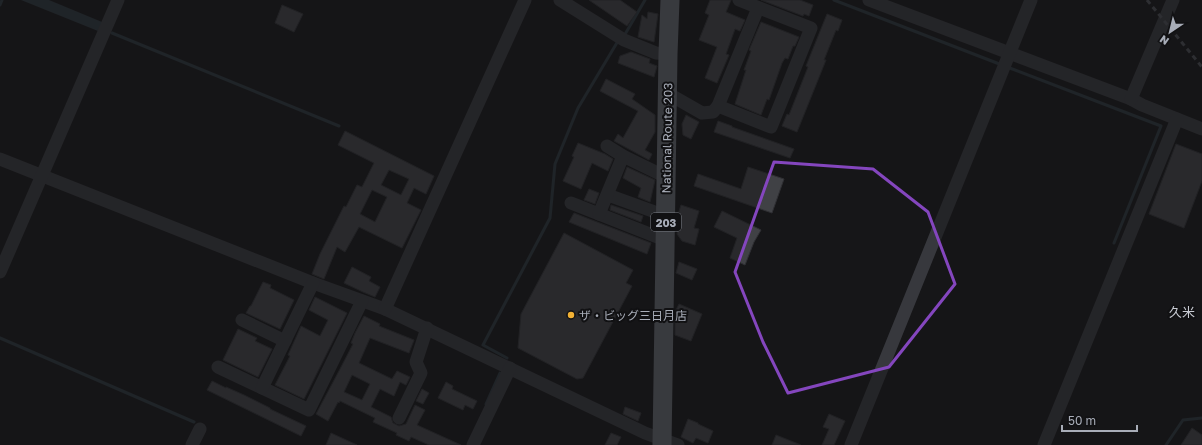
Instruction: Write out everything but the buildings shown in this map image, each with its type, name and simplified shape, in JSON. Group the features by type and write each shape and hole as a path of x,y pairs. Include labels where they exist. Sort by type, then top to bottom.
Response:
{"highway":[{"name":"National Route 203","path":"668,443 665,240 670,0"}],"street":[{"path":"0,272 118,0"},
{"path":"384,309 525,0"},
{"path":"560,0 621,38 656,54 668,54"},
{"path":"718,106 771,127 812,28 739,0"},
{"path":"869,0 1130,99 1202,129"},
{"path":"851,445 1031,0"},
{"path":"1130,99 1173,0"},
{"path":"667,93 702,113 713,112 718,106 758,8"},
{"path":"1044,445 1177,119"},
{"path":"607,146 623,156 666,177"},
{"path":"599,214 623,156"},
{"path":"0,158 313,283 384,309 668,443"},
{"path":"608,194 666,216"},
{"path":"571,203 665,240"},
{"path":"262,388 313,283"},
{"path":"218,367 309,410 362,301"},
{"path":"242,320 285,341"},
{"path":"399,418 421,373 416,362 427,328"},
{"path":"473,445 510,368"},
{"path":"192,445 200,429"}],"highlighted area":[{"path":"774,162 873,169 928,212 955,284 889,367 788,393 763,342 735,272"}],"shaded area":[{"path":"21,0 49,0 102,22 98,31"}],"waterway":[{"path":"0,5 2,0"},
{"path":"624,36 645,0"},
{"path":"834,0 1002,65"},
{"path":"112,33 339,126"},
{"path":"507,358 483,345 550,218 555,164 578,108 618,41"},
{"path":"1007,67 1161,126 1114,243"},
{"path":"0,338 194,422"},
{"path":"486,404 500,373"},
{"path":"1166,445 1183,420 1202,418"}],"railway":[{"path":"1147,0 1202,67"}],"place":[{"name":"ザ・ビッグ三日月店","path":"571,315"}],"district":[{"name":"久米","path":"1182,312"}]}
